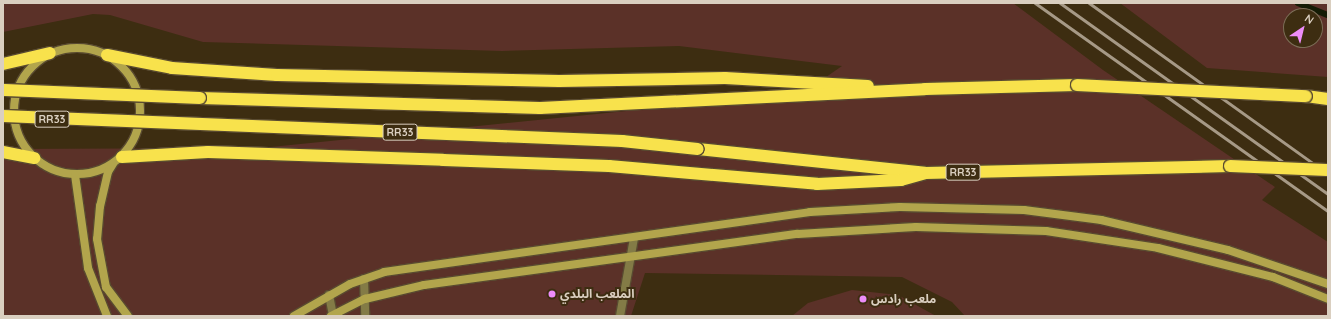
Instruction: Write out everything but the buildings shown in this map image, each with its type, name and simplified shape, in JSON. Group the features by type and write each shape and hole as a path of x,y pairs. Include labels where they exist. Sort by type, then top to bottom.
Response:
{"highway":[{"path":"3,64 50,53"},
{"path":"107,55 172,68 277,75 559,81 725,78 925,89"},
{"name":"RR33","path":"3,90 540,108 669,104 925,89 1077,85 1306,96 1328,99"},
{"name":"RR33","path":"3,116 614,141 925,173 1230,166 1328,170"},
{"path":"3,152 34,158"},
{"path":"117,160 208,152 451,160 609,166 817,184 901,180 925,173"}],"street":[{"path":"117,160 95,172 75,175 53,170 34,158 21,142 14,122 14,101 20,82 32,65 50,53 69,48 88,48 107,55 130,77 138,90 141,114 136,137 108,172 99,210 97,239 106,287 128,316"},
{"path":"75,175 88,268 107,316"},
{"path":"294,316 329,295 364,279 384,272 810,212 900,207 1024,210 1101,220 1228,250 1328,284"},
{"path":"329,295 332,316 365,299 424,284 632,254 798,234 916,228 1016,228 1158,248 1273,277 1328,298"},
{"path":"620,316 634,238"},
{"path":"364,279 365,316"}],"shaded area":[{"path":"3,3 1013,3 1103,70 1275,187 1262,200 1328,242 1328,316 965,316 952,302 902,277 645,273 631,316 3,316 3,149 261,148 803,93 842,66 679,46 502,51 203,42 110,15 93,14 3,32"},
{"path":"1120,3 1328,3 1328,77 1207,68"},
{"name":"ملعب رادس","path":"852,290 898,295 936,316 792,316 808,303"}],"waterway":[{"path":"1298,3 1328,15"}],"railway":[{"path":"1035,3 1328,211"},
{"path":"1060,3 1328,194"},
{"path":"1089,3 1328,174"}],"place":[{"name":"الملعب البلدي","path":"552,294"},
{"name":"ملعب رادس","path":"863,299"}]}
